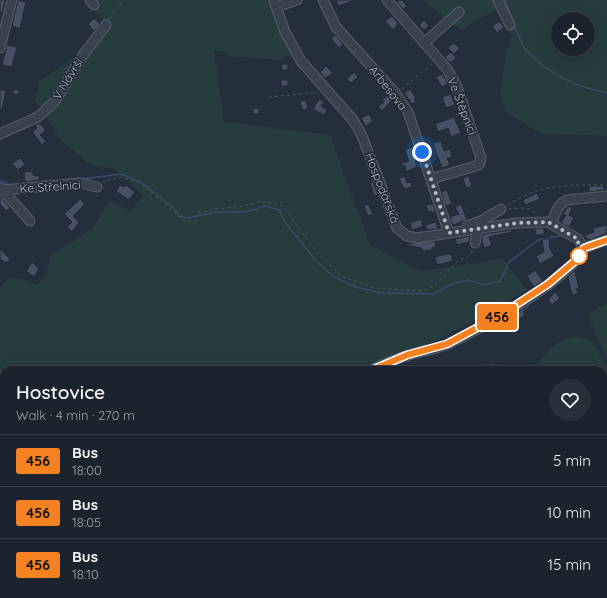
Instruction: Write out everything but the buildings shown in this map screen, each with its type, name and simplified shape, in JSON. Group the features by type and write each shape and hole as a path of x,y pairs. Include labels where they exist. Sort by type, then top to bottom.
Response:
{"street":[{"path":"0,48 12,0"},
{"path":"275,4 297,0"},
{"name":"Arbesova","path":"323,0 336,27 396,94 408,112 450,233"},
{"name":"Ve Štěpnici","path":"387,0 447,69 457,87 481,158 479,165 431,179"},
{"path":"498,0 510,25"},
{"name":"Hospodářská","path":"275,4 285,32 301,61 353,120 362,136 397,228 407,236 417,238 517,223 548,222 578,239 584,248"},
{"path":"424,43 459,12"},
{"name":"V Návrší","path":"0,134 38,117 55,101 83,55 106,25"},
{"name":"Ke Střelnici","path":"2,189 80,183 99,185"},
{"name":"Ke Střelnici","path":"2,189 30,221"},
{"path":"552,224 553,217 561,202 567,200 607,196"},
{"path":"450,233 481,221 501,209"},
{"path":"475,243 478,228"},
{"path":"381,366 407,355 447,344 499,316 548,284 576,260 584,248 607,240"}],"path":[{"path":"106,25 123,0"},
{"path":"396,94 439,58"},
{"path":"269,96 315,93 326,90"},
{"path":"99,185 119,177 139,182 186,222 197,221 197,213 216,208 245,206 261,201 283,206 316,251 341,276 374,288 422,290 434,286 458,261 467,257 472,252 475,243"},
{"path":"501,209 512,202 545,188 557,186 607,185"},
{"path":"501,209 530,209 540,215"}],"green space":[{"path":"88,0 270,0 294,57 284,56 282,60 228,56 223,51 214,51 224,122 330,135 370,245 420,271 503,259 527,290 391,366 0,366 0,288 8,278 24,280 37,285 46,275 51,255 92,229 110,200 130,212 143,195 113,168 91,165 62,142 35,100 39,82 75,56 106,25"},
{"path":"424,0 607,0 607,136 541,134 507,112 500,96 506,52 513,36 495,10 461,30 440,15"},
{"path":"607,303 607,361 588,314"},
{"path":"576,337 591,341 607,366 534,366 549,350 567,339"},
{"path":"493,363 501,366 480,366"}],"waterway":[{"path":"505,0 524,47 535,59 553,73 574,83 596,91 607,93"},
{"path":"83,179 121,174 141,182 176,210 179,216 187,218 216,212 250,211 264,206 280,210 283,219 315,260 334,277 356,287 381,293 434,294 450,285 468,280 485,285 500,281 509,262 538,240 560,236"},
{"path":"0,180 10,185"}],"bus line":[{"name":"456","path":"381,366 407,355 431,350 447,344 499,316 548,284 568,268 580,256 584,248 607,240"}],"route":[{"path":"422,152 449,233 517,223 548,222 578,239 579,256"}]}
